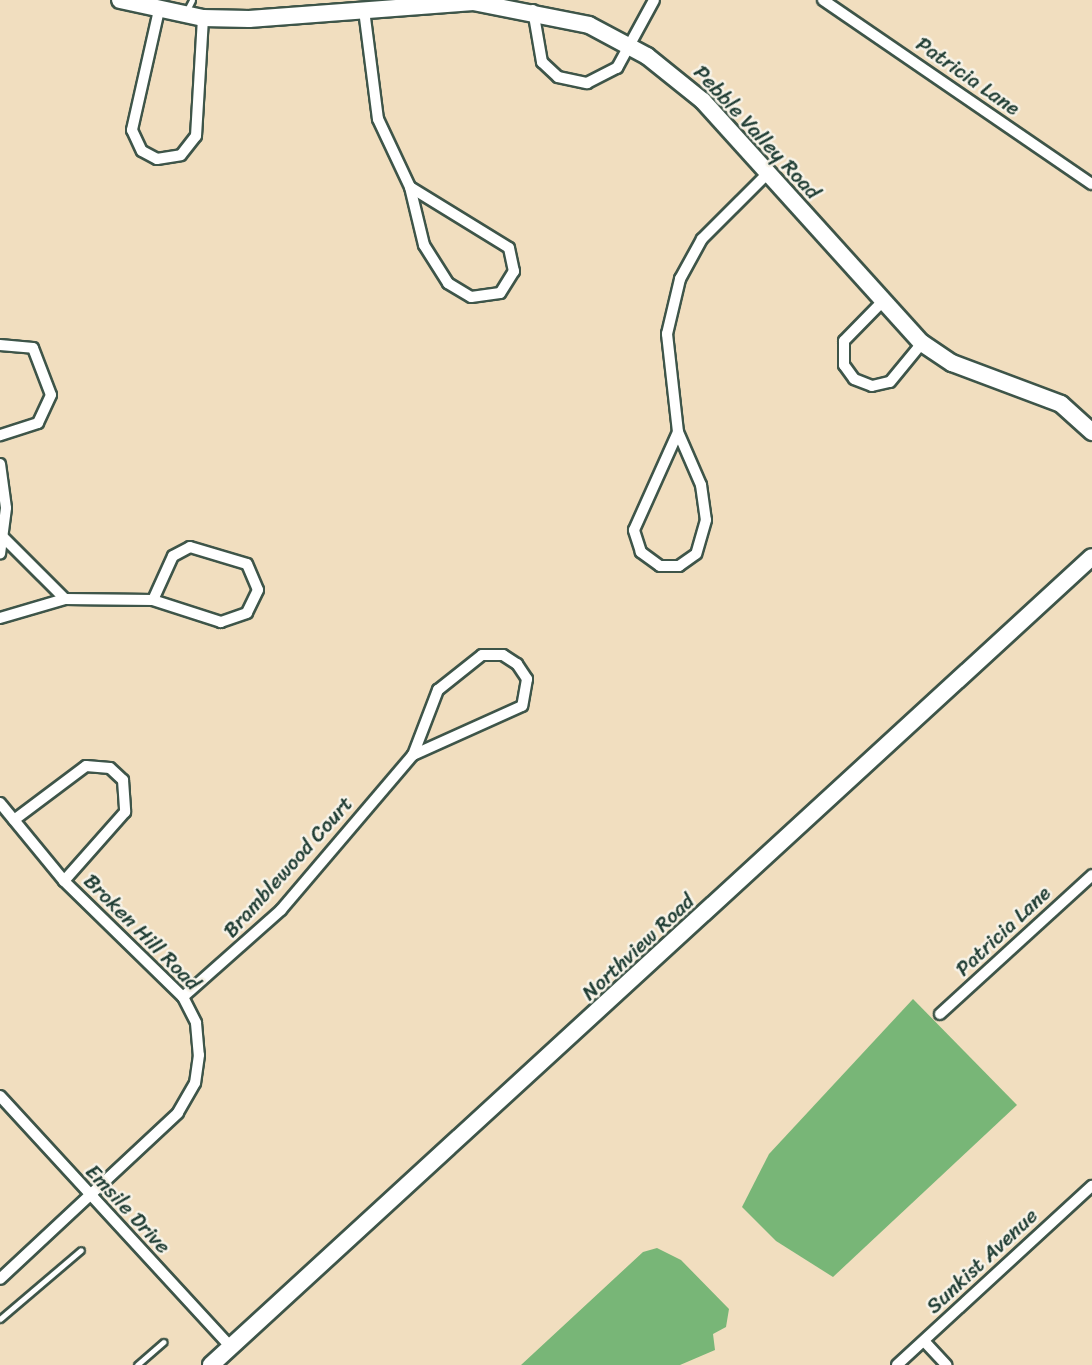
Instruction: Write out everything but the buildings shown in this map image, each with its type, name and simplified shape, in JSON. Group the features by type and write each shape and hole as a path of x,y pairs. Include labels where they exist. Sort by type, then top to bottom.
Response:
{"street":[{"name":"Pebble Valley Road","path":"120,0 159,10 189,7 203,18 473,2 533,9 581,22 627,45 684,83 922,343 952,363 1061,404 1092,432"},
{"path":"533,9 542,62 567,81 608,75 654,0"},
{"name":"Patricia Lane","path":"823,0 1092,184"},
{"path":"159,10 132,130 142,151 157,159 181,155 196,136 203,18"},
{"path":"364,10 378,119 410,187 424,245 448,283 478,299 500,293 514,271 509,248 410,187"},
{"path":"678,432 634,530 641,552 660,566 679,566 696,554 706,520 701,485 678,432 667,334 680,279 702,239 768,173"},
{"path":"883,301 844,341 844,365 854,379 872,386 890,382 922,343"},
{"path":"0,345 33,348 51,396 38,423 0,435"},
{"path":"0,464 4,537 0,554"},
{"path":"4,537 65,599"},
{"path":"0,618 65,599 153,600 230,622 247,613 258,590 240,559 197,546 173,556 153,600"},
{"name":"Northview Road","path":"211,1365 1092,557"},
{"name":"Bramblewood Court","path":"183,997 273,918 413,755 434,696 460,668 490,654 517,664 528,689 512,715 413,755"},
{"path":"14,820 86,766 110,768 123,780 125,812 64,880"},
{"name":"Broken Hill Road","path":"0,803 64,880 183,997 198,1039 188,1098 0,1279"},
{"name":"Patricia Lane","path":"940,1014 1092,875"},
{"name":"Emsile Drive","path":"0,1096 230,1347"},
{"name":"Sunkist Avenue","path":"897,1365 1092,1186"},
{"path":"924,1341 946,1365"}],"lane":[{"path":"0,1318 81,1250"},
{"path":"137,1365 163,1342"}],"green space":[{"path":"913,999 1017,1105 833,1277 776,1241 742,1207 769,1154"},
{"path":"657,1248 681,1260 729,1309 726,1327 713,1334 715,1350 680,1365 521,1365 643,1252"}]}
